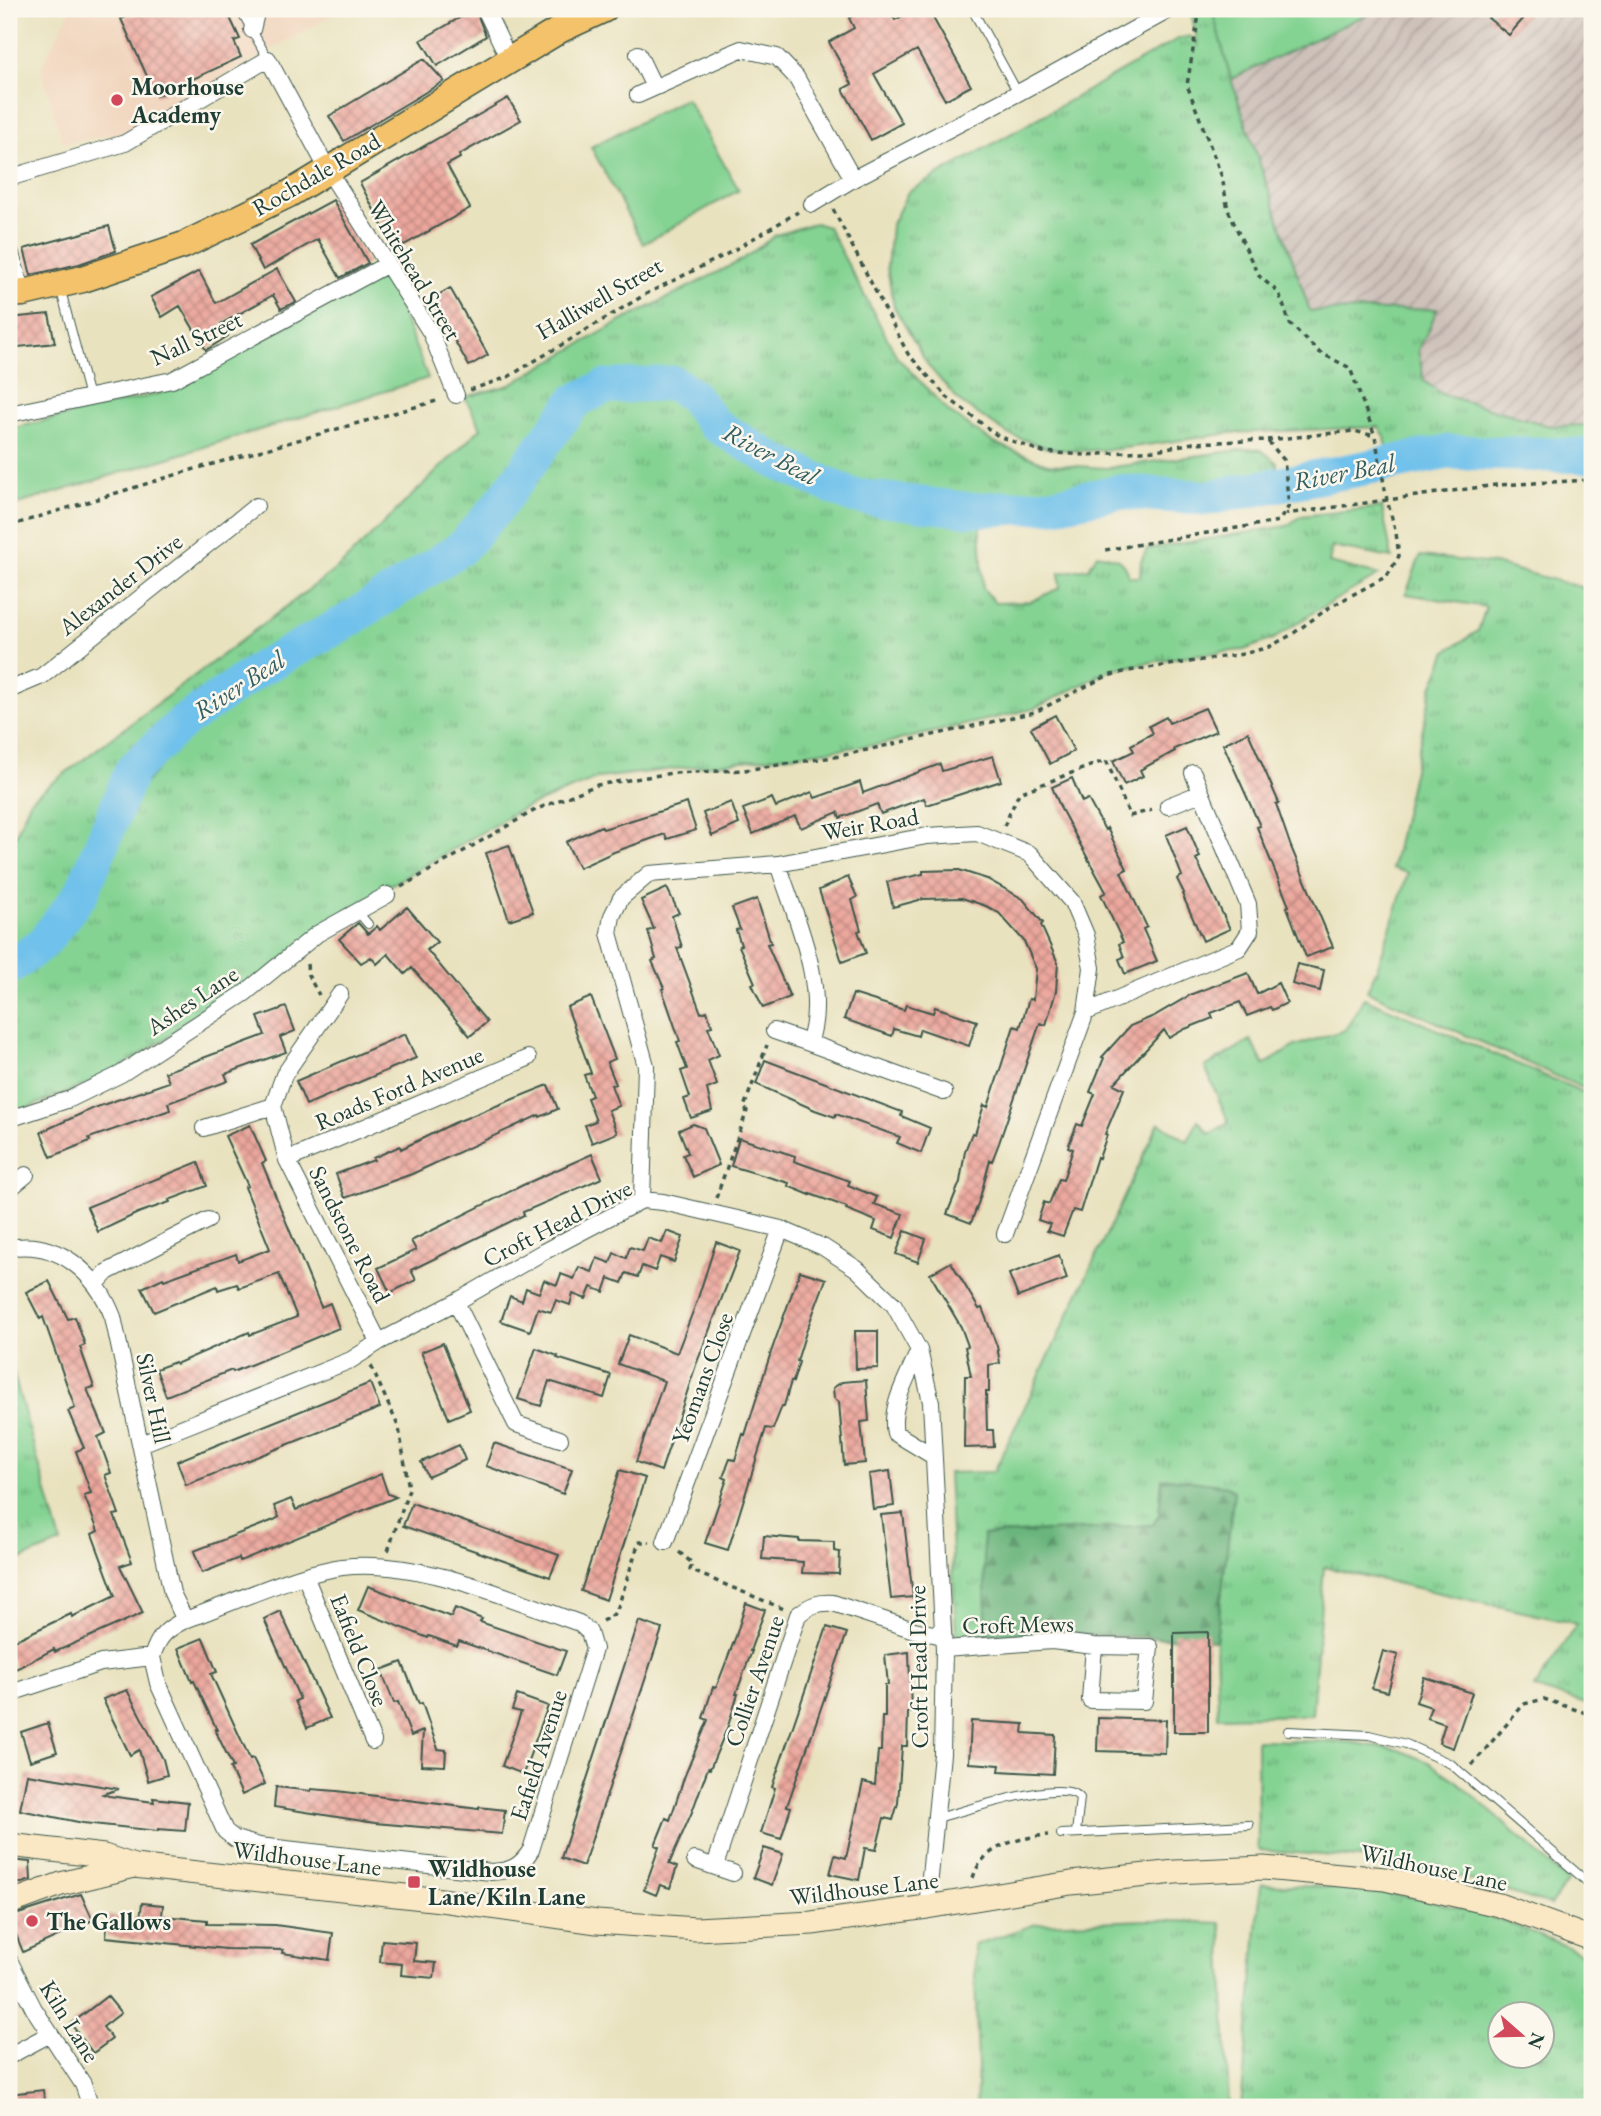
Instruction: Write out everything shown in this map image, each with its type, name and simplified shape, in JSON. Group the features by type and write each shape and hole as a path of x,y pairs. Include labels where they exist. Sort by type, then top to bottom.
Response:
{"main road":[{"name":"Rochdale Road","path":"16,294 83,279 184,245 289,194 509,59 561,29 604,9"},
{"name":"Wildhouse Lane","path":"9,1845 104,1856 134,1866 441,1900 597,1922 696,1929 812,1923 1071,1883 1175,1872 1275,1869 1385,1879 1499,1905 1592,1939"},
{"name":"Wildhouse Lane","path":"9,1903 61,1884 134,1866"}],"street":[{"path":"252,30 257,9"},
{"path":"485,9 509,59"},
{"path":"812,204 853,179 1171,9"},
{"path":"638,94 741,49 777,57 796,77 853,179"},
{"path":"638,54 654,88"},
{"path":"9,178 125,142 268,59"},
{"name":"Whitehead Street","path":"268,59 328,170 431,333 456,396"},
{"path":"9,248 16,294"},
{"name":"Nall Street","path":"9,414 172,380 388,264"},
{"name":"Alexander Drive","path":"9,690 42,676 256,506"},
{"path":"1086,1012 1238,948 1250,931 1248,904 1193,773"},
{"path":"1168,806 1201,793"},
{"name":"Weir Road","path":"642,1200 646,1066 609,933 611,916 621,898 649,874 778,864 927,836 977,833 1030,855 1072,902 1086,935 1092,968 1086,1012 1004,1234"},
{"path":"778,864 815,982 814,1027 808,1043"},
{"name":"Ashes Lane","path":"9,1119 70,1099 121,1074 244,993 317,934 387,894"},
{"path":"204,1128 273,1106 284,1075 340,994"},
{"path":"774,1031 944,1092"},
{"name":"Roads Ford Avenue","path":"287,1160 528,1058"},
{"name":"Sandstone Road","path":"273,1106 287,1160 379,1342"},
{"path":"9,1189 26,1175"},
{"name":"Croft Head Drive","path":"141,1444 351,1360 379,1342 642,1200 663,1202 781,1230 823,1247 857,1269 894,1305 919,1350 931,1402 944,1643 942,1754 927,1907"},
{"path":"96,1284 107,1272 208,1220"},
{"name":"Yeomans Close","path":"665,1542 781,1230"},
{"name":"Silver Hill","path":"9,1248 30,1246 52,1250 77,1265 96,1284 107,1301 113,1317 172,1593 185,1620"},
{"path":"456,1302 516,1424 560,1439"},
{"path":"919,1350 896,1405 893,1421 895,1433 933,1456"},
{"path":"9,1699 17,1691 101,1662 152,1657 163,1633 185,1620 305,1576 342,1567 412,1571 459,1581 579,1623 587,1630"},
{"name":"Eafield Close","path":"305,1576 373,1741"},
{"name":"Collier Avenue","path":"715,1867 799,1615 808,1606 820,1602 833,1603 944,1643"},
{"name":"Eafield Avenue","path":"152,1657 158,1683 214,1807 225,1831 235,1839 259,1846 491,1872 508,1871 518,1867 527,1857 534,1842 590,1667 594,1649 587,1630"},
{"name":"Croft Mews","path":"944,1643 1052,1641 1094,1646 1150,1647 1144,1701 1090,1700 1094,1646"},
{"path":"695,1860 733,1873"},
{"name":"Kiln Lane","path":"9,1960 19,1983 83,2084 91,2107"},
{"path":"9,2056 50,2034"}],"lane":[{"path":"240,9 268,59"},
{"path":"972,9 1018,93"},
{"path":"59,284 89,397"},
{"path":"356,910 368,924"},
{"path":"1288,1731 1369,1735 1406,1744 1451,1764 1592,1886"},
{"path":"937,1818 1004,1798 1068,1790 1078,1794 1080,1798 1076,1833"},
{"path":"1061,1834 1249,1825"}],"path":[{"path":"387,894 537,810 597,785 672,774 744,770 840,756 1035,712 1107,676 1190,660 1243,654 1269,647 1330,607 1387,576 1399,556 1375,436 1350,368 1319,352 1290,324 1279,293 1258,275 1228,210 1222,177 1187,85 1200,9"},
{"path":"826,195 908,354 947,397 998,436 1043,452 1086,456 1156,450 1193,443 1267,440 1354,431 1375,436"},
{"name":"Halliwell Street","path":"9,526 188,471 456,396 509,377 646,294 727,254 812,204"},
{"path":"1105,550 1279,521 1289,506 1284,460 1267,440"},
{"path":"1285,514 1496,485 1592,480"},
{"path":"997,842 1019,793 1106,760 1130,816 1168,806"},
{"path":"304,944 308,975 328,1011"},
{"path":"710,1213 747,1111 744,1107 752,1083 764,1049 774,1031"},
{"path":"364,1351 399,1428 409,1489 383,1568"},
{"path":"587,1630 613,1615 618,1607 639,1542 665,1542 692,1563 690,1570 799,1615"},
{"path":"1464,1775 1524,1703 1544,1699 1592,1715"},
{"path":"966,1901 976,1866 993,1850 1021,1838 1061,1834"}],"shaded area":[{"name":"Moorhouse Academy","path":"71,9 343,9 124,133 63,143 41,67"},
{"path":"1378,9 1592,9 1592,425 1433,433 1387,309 1310,311 1231,79"}],"green space":[{"path":"1197,9 1212,9 1231,79 1310,311 1437,309 1418,350 1424,381 1444,395 1550,426 1592,425 1592,449 1446,446 1388,456 1385,437 1379,427 1231,433 1118,449 1078,451 1047,448 1008,434 960,402 929,367 894,307 887,267 891,226 908,192 1178,39 1190,36 1198,45 1191,12"},
{"path":"1212,9 1376,9 1376,10 1231,79"},
{"path":"686,98 739,190 643,244 591,147"},
{"path":"815,223 828,227 897,357 949,412 994,443 1047,464 1106,468 1247,449 1261,450 1277,463 1277,481 1136,485 1076,496 975,504 857,491 765,448 717,416 702,387 682,372 644,370 586,386 568,399 488,505 455,538 338,616 249,664 178,717 125,769 73,891 41,933 9,958 9,851 31,799 340,566 481,428 465,397 507,386 618,323 740,261 776,235"},
{"path":"386,273 428,378 9,507 9,429 161,393"},
{"path":"636,392 661,394 679,400 719,439 816,495 848,510 902,513 980,524 983,588 995,603 1030,602 1060,588 1059,573 1089,568 1097,554 1122,562 1129,577 1140,577 1141,561 1147,549 1287,526 1301,516 1382,507 1392,558 1332,547 1329,563 1379,575 1275,638 1244,650 1192,655 1113,669 1033,709 882,744 599,778 524,808 346,911 257,979 106,1077 9,1115 9,985 39,964 72,931 138,791 172,752 246,691 415,595 483,543 575,419 600,398"},
{"path":"1420,556 1494,564 1592,590 1592,1092 1367,991 1378,966 1408,873 1392,868 1432,688 1447,651 1478,631 1486,607 1406,594"},
{"path":"1364,998 1592,1096 1592,1706 1534,1688 1577,1624 1324,1567 1312,1715 1218,1717 1216,1640 1234,1491 1162,1480 1159,1515 1153,1525 983,1535 987,1635 956,1634 948,1473 994,1472 1159,1123 1188,1141 1198,1120 1209,1134 1229,1123 1205,1067 1251,1040 1264,1065 1295,1046 1345,1030"},
{"path":"9,1358 61,1543 9,1564"},
{"path":"1162,1479 1228,1486 1234,1491 1216,1640 1065,1634 987,1635 983,1535 1153,1525 1159,1515"},
{"path":"1257,1740 1349,1742 1399,1750 1428,1762 1458,1782 1568,1881 1550,1905 1451,1874 1360,1858 1258,1850"},
{"path":"1261,1884 1364,1890 1433,1902 1515,1926 1592,1958 1592,2107 1241,2107"},
{"path":"1150,1920 1221,1923 1229,2107 976,2107 978,2066 974,1945 1036,1924"}],"building":[{"path":"149,9 151,14 164,9 226,9 240,39 234,41 241,57 156,96 121,19"},
{"path":"475,9 486,36 437,66 421,40"},
{"path":"865,9 889,9 895,20 915,9 928,9 971,86 945,100 917,50 874,74 902,123 871,140 843,89 852,84 829,42 854,28 849,18"},
{"path":"1496,9 1532,9 1509,35 1488,18"},
{"path":"424,59 444,81 344,141 329,116"},
{"path":"508,98 521,120 459,155 460,158 447,165 470,208 395,250 360,183"},
{"path":"333,200 368,263 340,278 318,239 263,270 250,245"},
{"path":"109,226 116,251 79,264 31,275 24,249"},
{"path":"277,269 296,302 281,309 273,295 221,324 228,336 206,350 180,306 162,317 151,297 199,271 216,303"},
{"path":"450,288 488,355 469,366 431,299"},
{"path":"49,314 55,343 9,348 9,318"},
{"path":"1205,708 1216,731 1174,749 1175,751 1140,770 1143,776 1124,785 1113,761 1134,751 1131,745 1153,733 1149,726 1166,717 1169,723"},
{"path":"1055,715 1074,751 1050,764 1031,728"},
{"path":"1248,732 1279,803 1276,804 1291,847 1333,947 1306,957 1257,827 1260,826 1223,744"},
{"path":"993,756 1001,781 927,805 924,798 881,814 877,804 840,818 838,812 801,828 795,816 753,834 743,809 772,798 776,807 812,792 815,798 860,782 863,793 940,764 942,771"},
{"path":"1072,778 1082,802 1088,799 1105,830 1107,828 1127,869 1121,872 1147,927 1143,929 1157,961 1125,974 1119,959 1124,957 1119,944 1123,942 1101,895 1106,892 1052,787"},
{"path":"731,802 739,824 712,836 703,813"},
{"path":"687,803 696,830 667,839 665,834 579,868 566,842 601,826 603,829"},
{"path":"1187,826 1200,857 1196,859 1230,929 1203,941 1182,894 1184,893 1177,879 1182,876 1166,835"},
{"path":"509,845 533,912 509,920 486,853"},
{"path":"959,870 987,879 1023,899 1043,923 1041,925 1058,963 1056,991 1046,1025 1040,1023 999,1143 992,1161 990,1160 971,1223 947,1214 960,1182 965,1151 972,1133 975,1134 984,1105 988,1107 1014,1026 1020,1028 1029,999 1033,1000 1036,969 1024,941 999,913 986,906 962,898 923,899 893,907 887,882 923,874 923,871"},
{"path":"848,877 857,897 852,900 861,930 858,931 866,953 842,962 819,890"},
{"path":"667,888 679,913 672,916 682,947 677,948 701,1013 707,1011 712,1026 708,1027 719,1055 708,1060 717,1085 707,1089 712,1111 691,1118 684,1099 690,1097 681,1071 687,1069 677,1042 680,1041 662,989 664,988 652,961 656,959 648,931 654,929 641,900"},
{"path":"757,899 771,943 767,944 790,997 763,1008 739,946 741,945 736,930 740,929 732,908"},
{"path":"407,907 437,942 427,950 487,1022 470,1036 412,968 405,974 388,954 377,964 371,957 361,963 339,939 358,923 368,934 377,926 380,930"},
{"path":"1297,964 1324,970 1320,991 1292,984"},
{"path":"1248,973 1257,994 1278,983 1287,1003 1247,1016 1240,1002 1211,1013 1213,1018 1169,1038 1164,1030 1114,1084 1124,1089 1105,1134 1107,1135 1099,1158 1097,1157 1080,1212 1073,1210 1063,1236 1047,1231 1050,1224 1038,1220 1044,1202 1049,1204 1059,1179 1063,1180 1073,1149 1068,1147 1077,1124 1082,1126 1095,1094 1090,1092 1104,1058 1102,1057 1130,1026 1154,1016 1192,994"},
{"path":"853,994 904,1010 906,1005 933,1013 935,1007 977,1021 969,1046 920,1029 918,1036 894,1029 892,1036 844,1019"},
{"path":"591,997 615,1059 607,1062 616,1084 611,1085 619,1106 608,1110 617,1133 592,1143 585,1125 596,1121 587,1098 592,1096 584,1075 591,1073 567,1007"},
{"path":"286,1007 295,1031 280,1037 286,1052 225,1074 228,1081 168,1103 170,1110 89,1138 90,1141 51,1157 41,1132 94,1108 169,1082 165,1072 265,1035 258,1017"},
{"path":"405,1034 416,1058 306,1105 296,1081"},
{"path":"765,1060 902,1112 901,1116 930,1128 921,1153 897,1143 900,1137 836,1114 835,1117 815,1110 756,1084"},
{"path":"548,1085 558,1109 540,1117 539,1115 412,1174 345,1198 336,1174 374,1160 373,1158 400,1146 401,1149 454,1123"},
{"path":"693,1124 704,1128 719,1165 693,1177 683,1155 688,1153 679,1130"},
{"path":"250,1125 266,1161 262,1163 321,1307 330,1303 339,1328 233,1372 232,1370 166,1396 156,1369 175,1362 176,1364 249,1332 250,1335 297,1317 279,1274 239,1288 237,1284 218,1290 217,1286 154,1312 142,1288 163,1278 164,1280 236,1254 238,1261 270,1249 245,1187 248,1186 225,1136"},
{"path":"739,1138 795,1156 794,1161 850,1181 848,1185 877,1197 874,1204 903,1214 894,1238 873,1230 876,1221 846,1209 847,1207 788,1186 789,1183 731,1166"},
{"path":"592,1154 602,1178 523,1212 524,1215 411,1270 416,1280 390,1293 378,1268 416,1250 411,1241"},
{"path":"198,1162 207,1186 98,1232 87,1207"},
{"path":"667,1231 683,1237 674,1262 660,1257 655,1271 642,1266 638,1277 626,1273 622,1283 609,1278 604,1292 591,1287 586,1299 573,1294 570,1305 556,1300 551,1312 538,1308 530,1331 501,1321 510,1296 522,1301 526,1288 539,1293 544,1280 557,1285 561,1274 574,1279 579,1267 592,1272 597,1258 610,1263 614,1253 626,1258 630,1247 643,1251 648,1238 662,1243"},
{"path":"905,1231 926,1239 918,1262 896,1254"},
{"path":"716,1242 740,1251 696,1365 661,1471 636,1462 664,1381 618,1364 629,1335 677,1353"},
{"path":"1059,1255 1067,1279 1018,1297 1009,1274"},
{"path":"951,1262 979,1309 982,1308 997,1346 1000,1363 989,1365 989,1392 986,1392 987,1430 993,1430 994,1447 964,1448 965,1376 971,1376 965,1347 968,1346 961,1327 930,1274"},
{"path":"800,1271 826,1279 806,1332 784,1406 773,1429 766,1428 728,1550 705,1543 727,1479 723,1477 730,1459 735,1460 743,1434 745,1435"},
{"path":"49,1281 68,1319 75,1317 85,1345 80,1347 94,1387 87,1389 106,1433 98,1437 111,1473 105,1475 119,1514 114,1515 132,1562 120,1566 143,1613 55,1652 54,1649 16,1669 9,1654 9,1643 115,1596 92,1534 98,1531 84,1495 91,1493 76,1451 84,1448 68,1411 75,1408 43,1317 40,1319 26,1292"},
{"path":"855,1331 878,1331 878,1368 856,1369"},
{"path":"443,1343 470,1410 449,1419 421,1352"},
{"path":"536,1348 558,1356 557,1358 611,1375 604,1398 549,1381 541,1406 518,1399"},
{"path":"866,1380 869,1421 861,1422 865,1463 844,1465 839,1402 834,1398 833,1388 842,1382"},
{"path":"370,1383 380,1408 186,1485 177,1461"},
{"path":"494,1443 572,1469 563,1494 486,1466"},
{"path":"459,1445 465,1460 428,1477 421,1462"},
{"path":"620,1470 645,1478 606,1600 581,1591"},
{"path":"890,1471 894,1506 873,1509 869,1474"},
{"path":"381,1474 388,1494 396,1497 240,1561 239,1558 202,1573 194,1551 274,1520 279,1517 274,1506 291,1499 296,1510"},
{"path":"412,1503 559,1555 550,1577 403,1526"},
{"path":"903,1513 913,1597 891,1599 881,1515"},
{"path":"764,1536 834,1542 834,1551 840,1552 839,1574 802,1573 803,1562 762,1559"},
{"path":"368,1586 451,1617 455,1608 482,1619 480,1622 566,1651 557,1675 459,1641 457,1646 429,1636 428,1638 358,1610"},
{"path":"746,1603 765,1610 736,1694 728,1726 669,1864 677,1867 670,1888 660,1885 656,1895 644,1890 659,1847 655,1845 666,1818 670,1820 708,1720 703,1718 713,1687 716,1688"},
{"path":"280,1611 330,1718 307,1728 295,1701 300,1699 264,1619"},
{"path":"639,1621 662,1629 583,1866 561,1858"},
{"path":"827,1627 847,1633 787,1806 791,1807 781,1839 761,1833 775,1788 772,1787"},
{"path":"1208,1632 1208,1732 1174,1732 1174,1633"},
{"path":"203,1638 217,1672 211,1674 250,1759 253,1758 265,1784 242,1795 217,1730 178,1648"},
{"path":"1383,1651 1398,1655 1388,1692 1372,1688"},
{"path":"909,1652 911,1712 908,1712 907,1746 902,1746 898,1803 893,1820 884,1818 876,1850 865,1848 859,1880 830,1874 835,1855 846,1858 863,1782 875,1785 878,1751 881,1751 882,1717 885,1717 885,1685 888,1685 885,1655"},
{"path":"402,1662 419,1704 422,1703 438,1749 446,1750 445,1766 421,1765 423,1731 411,1736 398,1702 394,1703 381,1670"},
{"path":"1424,1677 1472,1693 1453,1748 1439,1743 1445,1724 1427,1718 1431,1707 1416,1702"},
{"path":"127,1690 163,1759 167,1775 148,1781 139,1750 130,1755 106,1706 103,1699"},
{"path":"517,1695 548,1706 523,1774 502,1766 521,1712 512,1710"},
{"path":"1098,1718 1166,1720 1165,1753 1097,1751"},
{"path":"971,1721 1024,1724 1023,1733 1055,1735 1053,1774 999,1771 1000,1765 969,1763"},
{"path":"48,1723 57,1752 30,1761 21,1732"},
{"path":"27,1774 119,1789 103,1794 109,1796 154,1802 153,1798 188,1802 185,1831 158,1831 83,1823 20,1810"},
{"path":"276,1787 337,1791 505,1810 502,1834 375,1823 274,1807"},
{"path":"764,1848 783,1854 772,1885 753,1878"},
{"path":"9,1860 30,1862 31,1880 9,1883"},
{"path":"81,1894 93,1920 23,1952 9,1917"},
{"path":"142,1903 163,1905 162,1916 207,1920 207,1924 275,1925 333,1933 329,1960 282,1953 283,1950 226,1949 106,1937 108,1915 140,1918"},
{"path":"382,1940 416,1943 414,1961 436,1963 434,1978 401,1975 402,1964 380,1962"},
{"path":"107,1996 121,2013 103,2027 112,2039 93,2053 71,2024"},
{"path":"43,2090 45,2107 9,2107 9,2094"}],"waterway":[{"name":"River Beal","path":"9,968 43,943 82,892 132,770 182,723 261,668 346,622 461,548 497,508 575,401 605,387 674,383 693,396 714,424 777,462 853,496 970,510 1054,505 1118,492 1208,498 1448,452 1592,456"}],"place":[{"name":"Moorhouse Academy","path":"117,100"},
{"name":"Wildhouse Lane/Kiln Lane","path":"414,1882"},
{"name":"The Gallows","path":"32,1921"}]}
